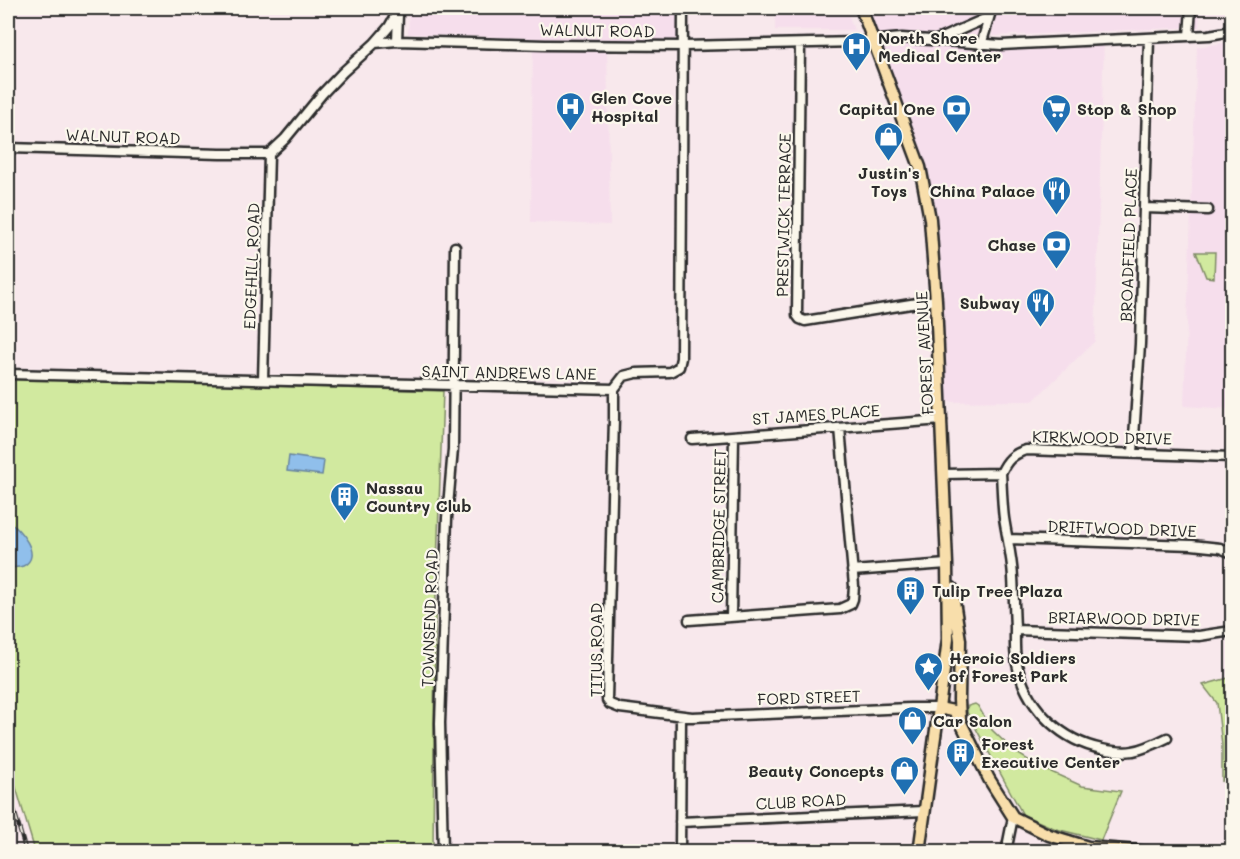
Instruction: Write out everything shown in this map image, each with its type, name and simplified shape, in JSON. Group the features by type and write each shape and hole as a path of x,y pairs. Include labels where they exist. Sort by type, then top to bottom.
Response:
{"main road":[{"name":"FOREST AVENUE","path":"861,8 920,167 930,219 936,300 944,474 948,639 919,852"},
{"path":"947,564 960,640 960,722"},
{"path":"939,708 952,711 960,722 989,779 1012,817 1049,835 1088,849 1149,852"}],"street":[{"name":"SAINT ANDREWS LANE","path":"8,374 614,389 624,376 636,373 670,372 679,367 681,363 683,8"},
{"path":"981,45 992,8"},
{"path":"1189,36 1191,8"},
{"path":"397,41 398,9"},
{"path":"269,153 285,139 343,72 375,44 389,27 398,9"},
{"path":"934,41 989,17"},
{"name":"WALNUT ROAD","path":"375,44 397,41 684,46 800,44 902,38 1001,45 1189,36 1233,31"},
{"name":"BROADFIELD PLACE","path":"1133,453 1140,344 1149,38"},
{"name":"PRESTWICK TERRACE","path":"800,44 798,315 800,319 805,321 936,300"},
{"name":"WALNUT ROAD","path":"8,148 220,154 269,153"},
{"name":"EDGEHILL ROAD","path":"263,380 269,153"},
{"path":"1144,208 1208,210"},
{"name":"TOWNSEND ROAD","path":"443,852 440,723 447,518 453,449 455,247"},
{"name":"TITUS ROAD","path":"614,389 607,700 610,705 620,708 681,716"},
{"name":"ST JAMES PLACE","path":"692,439 942,420"},
{"path":"688,620 844,608 851,604 854,586 840,428"},
{"name":"CAMBRIDGE STREET","path":"731,617 734,436"},
{"name":"KIRKWOOD DRIVE","path":"1000,472 1013,455 1026,450 1233,457"},
{"path":"944,474 1000,472 1004,519 1013,574 1015,654 1018,672 1036,707 1049,722 1078,742 1114,752 1133,752 1167,738"},
{"name":"DRIFTWOOD DRIVE","path":"1008,538 1192,545 1220,548 1233,553"},
{"path":"852,571 947,564"},
{"name":"BRIARWOOD DRIVE","path":"1015,630 1199,636 1233,631"},
{"name":"FORD STREET","path":"681,716 939,708"},
{"path":"680,852 681,716"},
{"name":"CLUB ROAD","path":"680,822 924,811"},
{"path":"1006,852 1012,817"}],"shaded area":[{"name":"Glen Cove Hospital","path":"409,8 677,8 678,41 607,41 610,225 531,222 533,38 408,34"},
{"path":"775,8 846,8 854,30 775,30"},
{"path":"861,8 988,8 981,44 1104,40 1095,341 1033,401 941,402 920,167"},
{"path":"994,8 1200,8 1199,27 992,36"},
{"path":"1232,42 1232,409 1184,406 1197,47"}],"green space":[{"path":"1196,252 1215,252 1214,278 1206,277"},
{"name":"Nassau Country Club","path":"8,378 443,391 435,623 433,851 35,851 8,761"},
{"path":"1232,677 1232,763 1222,782 1222,745 1217,703 1203,685"},
{"path":"975,704 992,730 1015,752 1038,766 1082,786 1121,791 1101,840 1056,829 1023,815 967,712 968,706"}],"water":[{"path":"289,456 324,461 322,475 287,471"},
{"path":"8,521 28,542 30,549 29,561 21,567 8,568"}],"railway":[{"path":"8,789 26,852"}],"place":[{"name":"North Shore Medical Center","path":"857,72"},
{"name":"Glen Cove Hospital","path":"570,132"},
{"name":"Capital One","path":"956,134"},
{"name":"Stop & Shop","path":"1056,134"},
{"name":"Justin's Toys","path":"889,162"},
{"name":"China Palace","path":"1056,216"},
{"name":"Chase","path":"1057,270"},
{"name":"Subway","path":"1041,328"},
{"name":"Nassau Country Club","path":"345,522"},
{"name":"Tulip Tree Plaza","path":"911,616"},
{"name":"Heroic Soldiers of Forest Park","path":"928,692"},
{"name":"Car Salon","path":"912,746"},
{"name":"Forest Executive Center","path":"960,778"},
{"name":"Beauty Concepts","path":"905,796"}]}
